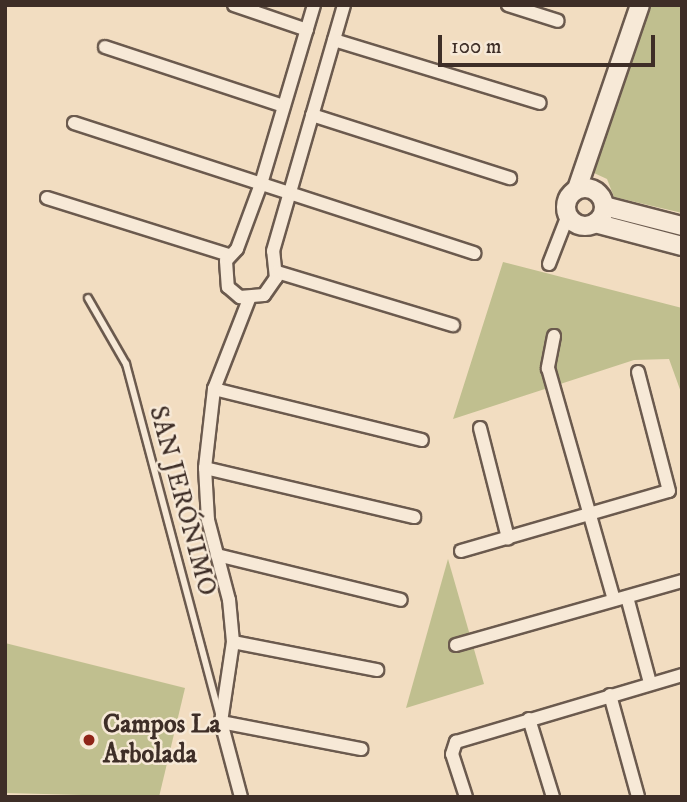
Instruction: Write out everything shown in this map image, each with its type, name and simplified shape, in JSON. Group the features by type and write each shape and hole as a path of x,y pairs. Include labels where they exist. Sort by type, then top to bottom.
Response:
{"street":[{"path":"234,5 307,30"},
{"path":"249,299 228,287 229,256 261,184 314,5"},
{"path":"242,797 221,722 233,642 205,468 214,389 249,299 272,288 277,272 273,251 344,5"},
{"path":"508,5 558,21"},
{"path":"548,264 568,215 568,197 577,189 640,5"},
{"path":"334,40 540,103"},
{"path":"105,47 284,106"},
{"path":"312,115 510,178"},
{"path":"74,123 474,253"},
{"path":"577,189 595,191 604,206 682,226"},
{"path":"47,198 229,256"},
{"path":"595,223 604,206"},
{"path":"568,215 577,225 595,223 682,246"},
{"path":"277,272 453,325"},
{"path":"554,336 548,368 590,515 650,684"},
{"path":"461,551 669,491 638,372"},
{"path":"214,389 422,440"},
{"path":"480,428 508,538"},
{"path":"205,468 414,517"},
{"path":"217,555 401,600"},
{"path":"456,645 682,581"},
{"path":"233,642 377,670"},
{"path":"466,797 452,746 529,719 682,675"},
{"path":"610,695 638,797"},
{"path":"529,719 553,797"},
{"path":"221,722 361,749"}],"lane":[{"name":"SAN JERÓNIMO","path":"88,298 126,364 221,722"}],"shaded area":[{"path":"649,5 682,5 682,213 614,197 607,179 594,173"},
{"path":"503,262 682,308 682,395 669,359 634,360 453,419"},
{"path":"448,559 484,684 406,708"},
{"name":"Campos La Arbolada","path":"5,643 185,688 159,797 5,793"}],"place":[{"name":"Campos La Arbolada","path":"89,740"}]}
